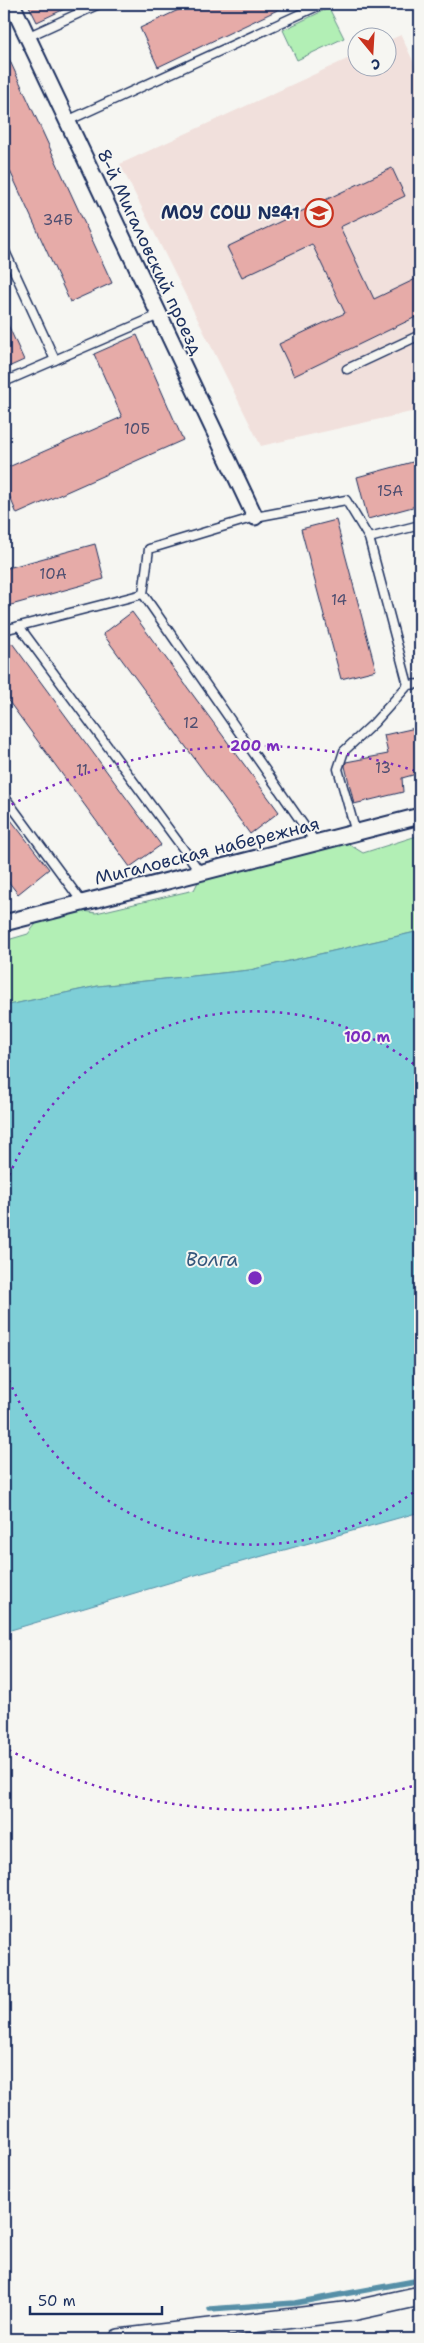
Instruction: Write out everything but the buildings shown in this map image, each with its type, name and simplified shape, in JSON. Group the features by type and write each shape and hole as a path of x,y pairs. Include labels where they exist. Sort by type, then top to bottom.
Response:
{"street":[{"name":"8-й Мигаловский проезд","path":"10,8 28,37 255,517"},
{"name":"Мигаловская набережная","path":"4,923 420,816"},
{"path":"118,2339 352,2311 420,2296"}],"lane":[{"path":"28,37 98,4"},
{"path":"67,121 322,4"},
{"path":"4,249 55,360"},
{"path":"4,382 159,315"},
{"path":"347,370 420,335"},
{"path":"316,843 143,594 149,549 255,517 346,500 369,538 408,685"},
{"path":"369,538 420,525"},
{"path":"4,630 143,594"},
{"path":"19,626 201,873"},
{"path":"356,833 338,769 344,751 374,723 408,685 420,684"},
{"path":"4,796 82,902"}],"shaded area":[{"path":"401,35 420,76 420,410 261,446 120,164 346,60 346,78 396,78 396,37"}],"green space":[{"path":"329,8 344,38 297,60 283,30"},
{"path":"420,835 420,931 250,970 98,986 4,1006 4,941 28,934 39,920 78,910 96,913 194,890 199,880 347,843 363,853"}],"water":[{"name":"Волга","path":"420,931 420,1512 202,1573 4,1632 4,1006 98,986 250,970"}],"waterway":[{"path":"210,2309 295,2303 420,2280"}],"place":[{"name":"МОУ СОШ №41","path":"319,213"}]}
